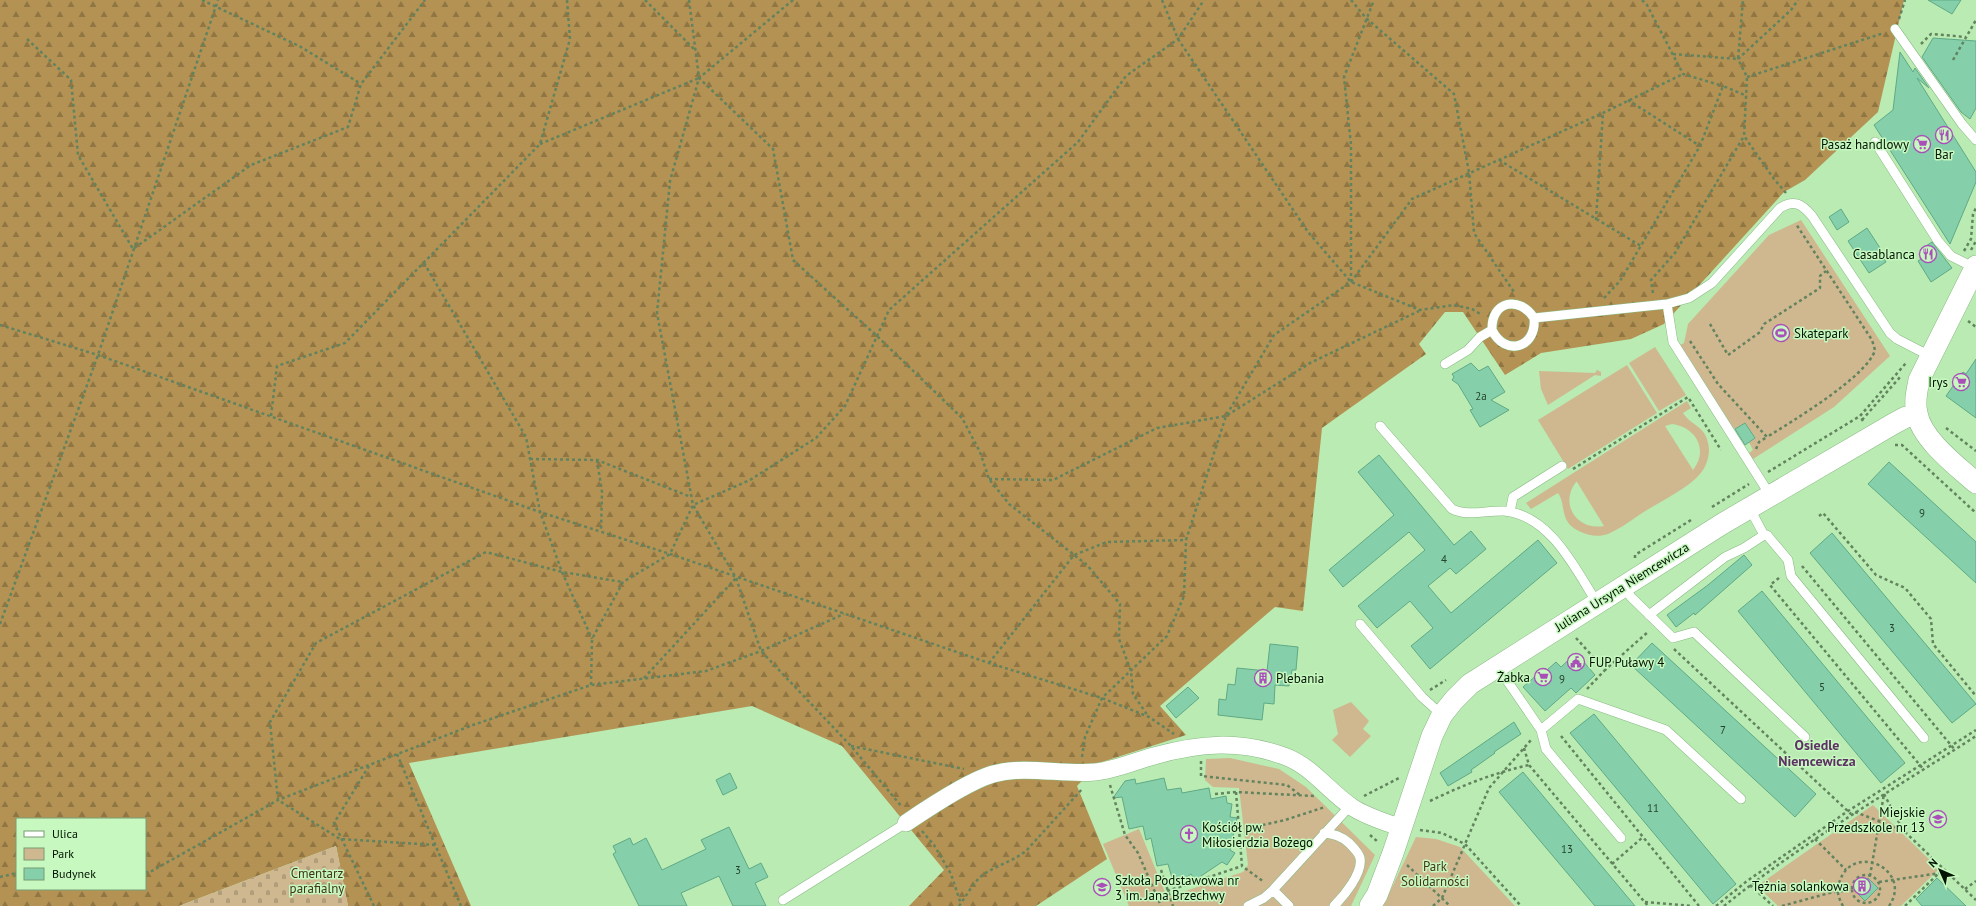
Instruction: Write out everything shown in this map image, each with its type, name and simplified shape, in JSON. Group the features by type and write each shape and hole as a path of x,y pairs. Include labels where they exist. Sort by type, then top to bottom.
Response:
{"street":[{"path":"1970,265 1922,352 1915,400 1917,415 1927,435 1976,483"},
{"name":"Juliana Ursyna Niemcewicza","path":"1370,906 1377,894 1402,828 1432,736 1442,715 1470,684 1749,507 1893,424 1917,415"},
{"path":"909,821 975,781 991,774 1021,769 1103,775 1191,746 1236,744 1286,756 1311,771 1347,809 1402,828"}],"lane":[{"path":"1895,29 1962,124 1976,140"},
{"path":"1875,142 1938,241 1951,256 1970,265"},
{"path":"1534,318 1655,306 1689,298 1712,283 1780,208 1794,202 1801,204 1812,216 1890,333 1897,339 1922,352"},
{"path":"1512,303 1521,305 1529,310 1534,318 1535,328 1531,337 1524,344 1514,346 1504,344 1496,339 1492,325 1495,312 1503,306 1512,303"},
{"path":"1667,304 1674,342 1770,495"},
{"path":"1445,364 1468,350 1492,325"},
{"path":"1380,426 1452,510 1463,513 1510,512 1534,522 1554,539 1597,603"},
{"path":"1510,512 1513,497 1562,466"},
{"path":"1749,507 1764,535 1767,535 1788,560 1791,576 1924,738"},
{"path":"1649,615 1725,557 1744,548 1764,535"},
{"path":"1624,586 1631,597 1673,638 1694,632 1805,737"},
{"path":"1360,624 1422,697 1442,715"},
{"path":"1497,666 1541,730 1546,748 1620,838"},
{"path":"1541,730 1578,700 1666,730 1741,799"},
{"path":"1248,906 1264,898 1270,887 1347,809"},
{"path":"783,900 909,821"},
{"path":"1324,833 1334,834 1343,838 1354,848 1360,857 1359,868 1347,893 1334,906"},
{"path":"1270,887 1289,906"}],"path":[{"path":"202,0 301,47 361,84"},
{"path":"0,624 98,355 218,0"},
{"path":"216,6 221,0"},
{"path":"133,249 251,165 348,127 361,84 425,0"},
{"path":"540,144 570,39 567,0"},
{"path":"645,0 696,51"},
{"path":"689,0 699,78 670,181 658,313 693,505 736,578 761,651 851,746 909,821 934,845 951,874 960,905"},
{"path":"271,416 277,366 345,343 540,144 699,78 793,0"},
{"path":"1162,0 1178,39 1308,232 1351,282 1420,310"},
{"path":"592,639 623,582 670,554 693,505 750,480 816,438 845,406 878,337 888,310 1078,142 1126,76 1178,39 1204,0"},
{"path":"1351,0 1366,18 1454,94 1469,172 1474,233 1518,297 1521,305"},
{"path":"1351,282 1351,145 1344,77 1374,0"},
{"path":"1642,0 1647,5 1683,74"},
{"path":"1655,306 1651,280 1675,253 1744,136 1747,77 1738,59 1742,0"},
{"path":"1673,54 1738,59 1791,10 1798,0"},
{"path":"1747,77 1895,29 1905,0"},
{"path":"1952,60 1976,20"},
{"path":"1912,53 1931,34 1966,38"},
{"path":"27,39 71,80 78,155 133,249"},
{"path":"1080,773 1085,737 1102,698 1167,636 1184,596 1186,540 1226,416 1274,335 1351,282 1412,199 1469,172 1603,113 1683,74 1723,86 1747,96"},
{"path":"699,78 773,149 793,260 878,337 962,418 980,452 989,479 1009,504 1087,565 1120,604 1119,639 1131,671 1134,694 1149,717"},
{"path":"1590,313 1620,281 1700,146 1723,86"},
{"path":"1627,100 1700,146"},
{"path":"1596,220 1603,113"},
{"path":"1744,136 1774,179 1794,202"},
{"path":"1499,160 1641,246"},
{"path":"1970,265 1970,239 1973,214 1976,208"},
{"path":"1747,458 1754,453 1759,442 1826,399 1873,356 1875,350 1872,340 1796,224"},
{"path":"424,264 526,437 540,512 562,572 592,639 591,685"},
{"path":"1710,324 1728,355 1760,332 1764,324 1820,288 1820,276 1826,271"},
{"path":"989,479 1053,480 1157,428 1226,416 1310,363 1420,310 1454,305 1472,309 1492,325"},
{"path":"0,326 98,355 540,512 670,554 736,578 989,663 1102,698 1149,717 1191,746"},
{"path":"1690,341 1718,384 1767,437"},
{"path":"1865,424 1860,416 1906,364 1922,352"},
{"path":"1562,466 1567,473 1688,397 1721,450"},
{"path":"1945,427 1975,448"},
{"path":"1890,445 1902,445 1976,513"},
{"path":"530,459 597,460 692,497"},
{"path":"597,460 602,492 601,531"},
{"path":"1819,516 1823,513 1876,575 1905,588 1931,619 1933,644 1976,696"},
{"path":"989,663 1074,555 1107,542 1186,540"},
{"path":"278,800 270,722 316,643 486,552 562,572 623,582"},
{"path":"1798,560 1955,750"},
{"path":"1790,569 1770,585 1924,770"},
{"path":"644,678 736,578"},
{"path":"146,872 150,872 278,800 473,725 591,685 706,671 761,651 844,614"},
{"path":"1578,700 1605,670 1652,628"},
{"path":"1576,637 1605,670"},
{"path":"1669,644 1851,814"},
{"path":"1433,906 1442,898 1489,788 1541,730"},
{"path":"1716,906 1747,881 1848,810 1921,766 1976,730"},
{"path":"1560,736 1699,906"},
{"path":"1724,906 1750,885 1851,814 1924,770 1976,736"},
{"path":"851,746 991,774"},
{"path":"1524,748 1529,766 1648,906"},
{"path":"397,754 461,906"},
{"path":"369,765 334,823 340,839 374,906"},
{"path":"1427,802 1465,784 1503,771 1529,766"},
{"path":"960,905 977,881 984,874 1017,858 1026,851 1103,775 1125,834 1138,853 1161,906"},
{"path":"1201,776 1287,785 1300,795"},
{"path":"1245,829 1285,820 1333,804 1347,809 1355,801 1402,777"},
{"path":"1236,792 1242,866 1270,887"},
{"path":"1215,794 1236,792 1319,796"},
{"path":"1870,876 1884,794"},
{"path":"1884,794 1903,830 1976,900"},
{"path":"278,800 340,839 435,845"},
{"path":"1855,812 1903,830"},
{"path":"1402,828 1442,833 1465,844 1522,906"},
{"path":"1366,832 1383,846"},
{"path":"1815,839 1846,870"},
{"path":"1402,861 1450,906"},
{"path":"1844,906 1838,892 1841,877 1853,864 1872,862 1886,869 1893,880 1894,894 1889,906"},
{"path":"1167,891 1242,866"},
{"path":"1161,870 1173,906"},
{"path":"1878,882 1947,872"},
{"path":"0,877 16,873"},
{"path":"1905,906 1939,873"},
{"path":"1861,876 1870,876 1878,882 1880,893 1875,900 1867,904 1860,902 1855,898 1852,886 1857,878 1861,876"},
{"path":"1965,889 1976,881"},
{"path":"1750,885 1773,906"},
{"path":"1782,906 1852,890"},
{"path":"1644,902 1693,906"},
{"path":"1859,906 1860,902"}],"green space":[{"path":"0,0 1904,0 1878,112 1805,180 1784,192 1664,324 1631,339 1541,353 1505,375 1463,312 1445,312 1419,344 1426,354 1322,428 1303,611 1275,607 1160,706 1186,735 1099,763 1077,786 1107,859 1036,906 909,906 944,870 842,746 752,706 409,763 471,906 348,906 336,846 179,906 0,906"},
{"name":"Skatepark","path":"1801,220 1890,356 1834,407 1753,459 1749,453 1753,450 1749,442 1755,438 1745,423 1734,429 1680,345 1684,343 1688,324 1769,235"},
{"path":"1655,347 1686,395 1659,411 1629,363"},
{"path":"1627,365 1657,413 1568,469 1538,420"},
{"path":"1597,370 1601,372 1601,376 1595,375 1548,405 1541,389 1539,371 1595,373"},
{"path":"1687,401 1691,408 1683,413 1699,427 1708,441 1709,452 1707,462 1695,479 1675,494 1608,534 1601,536 1591,535 1574,528 1569,524 1564,514 1561,498 1558,493 1531,509 1526,503","holes":["1672,424 1688,430 1698,441 1700,455 1693,470 1665,426","1577,482 1604,526 1586,524 1579,520 1574,514 1570,507 1569,499 1571,490"]},
{"path":"1351,702 1369,721 1363,729 1371,736 1350,757 1332,740 1338,734 1333,710"},
{"path":"1230,758 1279,769 1306,787 1375,855 1351,906 1129,906 1103,844 1139,829 1167,897 1243,872 1248,865 1239,788 1213,787 1205,780 1206,759"},
{"path":"1873,805 1939,869 1901,906 1778,906 1757,886"},
{"name":"Park Solidarności","path":"1416,837 1436,839 1460,847 1515,906 1383,906"},
{"name":"Cmentarz parafialny","path":"336,846 348,906 179,906"}],"building":[{"path":"1928,0 1961,0 1952,14"},
{"path":"1933,38 1976,41 1976,108 1970,119 1961,112 1922,57"},
{"name":"Pasaż handlowy","path":"1900,52 1913,72 1915,68 1929,88 1917,78 1976,172 1976,182 1950,244 1874,125 1893,110"},
{"path":"1841,209 1849,222 1837,230 1829,217"},
{"path":"1867,228 1880,248 1878,249 1886,262 1869,273 1848,241"},
{"path":"1932,242 1952,268 1931,282 1918,261 1924,257 1920,250"},
{"path":"1976,359 1976,418 1946,396 1963,372 1966,374"},
{"path":"1471,363 1479,371 1488,366 1505,392 1491,400 1509,410 1480,427 1470,410 1473,409 1458,384 1452,380 1454,377 1452,374"},
{"path":"1745,423 1755,438 1745,445 1735,429"},
{"path":"1379,455 1454,545 1471,531 1486,549 1456,574 1450,568 1428,586 1451,613 1538,540 1557,563 1430,669 1411,646 1433,628 1410,601 1377,628 1358,606 1425,550 1409,532 1343,587 1329,570 1394,515 1358,472"},
{"path":"1889,462 1976,542 1976,583 1868,484"},
{"path":"1832,533 1976,704 1952,723 1810,553"},
{"path":"1744,555 1752,565 1695,615 1694,613 1676,627 1667,615 1708,585"},
{"path":"1762,591 1905,763 1881,783 1738,611"},
{"path":"1652,643 1816,794 1795,817 1631,665"},
{"name":"Plebania","path":"1270,644 1298,647 1296,670 1292,670 1289,686 1275,685 1274,704 1264,703 1262,720 1218,715 1219,699 1226,700 1228,684 1235,685 1237,668 1267,671"},
{"path":"1576,653 1595,675 1576,693 1571,688 1545,711 1523,687 1545,668 1547,670 1556,662 1561,667"},
{"path":"1188,687 1199,698 1176,718 1166,706"},
{"path":"1594,714 1736,884 1713,904 1570,733"},
{"path":"1514,722 1521,734 1494,752 1495,753 1471,770 1472,772 1448,786 1440,773"},
{"path":"1523,772 1635,906 1595,906 1499,792"},
{"path":"730,773 737,788 723,795 716,780"},
{"name":"Kościół pw. Miłosierdzia Bożego","path":"1164,778 1167,790 1181,788 1182,793 1209,788 1211,799 1226,796 1227,803 1232,804 1230,817 1237,818 1230,850 1235,853 1227,865 1222,862 1195,880 1191,874 1181,881 1178,877 1172,878 1168,864 1157,866 1151,838 1146,840 1143,826 1129,829 1122,797 1113,798 1125,781 1135,779 1136,784"},
{"path":"729,827 749,869 761,863 768,877 755,883 766,906 733,906 719,876 681,893 687,906 639,906 613,854 616,852 613,846 630,838 633,845 646,838 662,870 706,849 701,840"},
{"path":"1868,878 1878,888 1865,901 1855,891"},
{"path":"1937,878 1966,906 1922,906 1916,899"}],"place":[{"name":"Bar","path":"1944,135"},
{"name":"Pasaż handlowy","path":"1922,144"},
{"name":"Casablanca","path":"1928,254"},
{"name":"Skatepark","path":"1781,333"},
{"name":"Irys","path":"1961,382"},
{"name":"FUP Puławy 4","path":"1576,662"},
{"name":"Żabka","path":"1543,677"},
{"name":"Plebania","path":"1263,678"},
{"name":"Miejskie Przedszkole nr 13","path":"1938,819"},
{"name":"Kościół pw. Miłosierdzia Bożego","path":"1189,834"},
{"name":"Tężnia solankowa","path":"1862,886"},
{"name":"Szkoła Podstawowa nr 3 im. Jana Brzechwy","path":"1102,887"}],"district":[{"name":"Osiedle Niemcewicza","path":"1817,754"}]}
